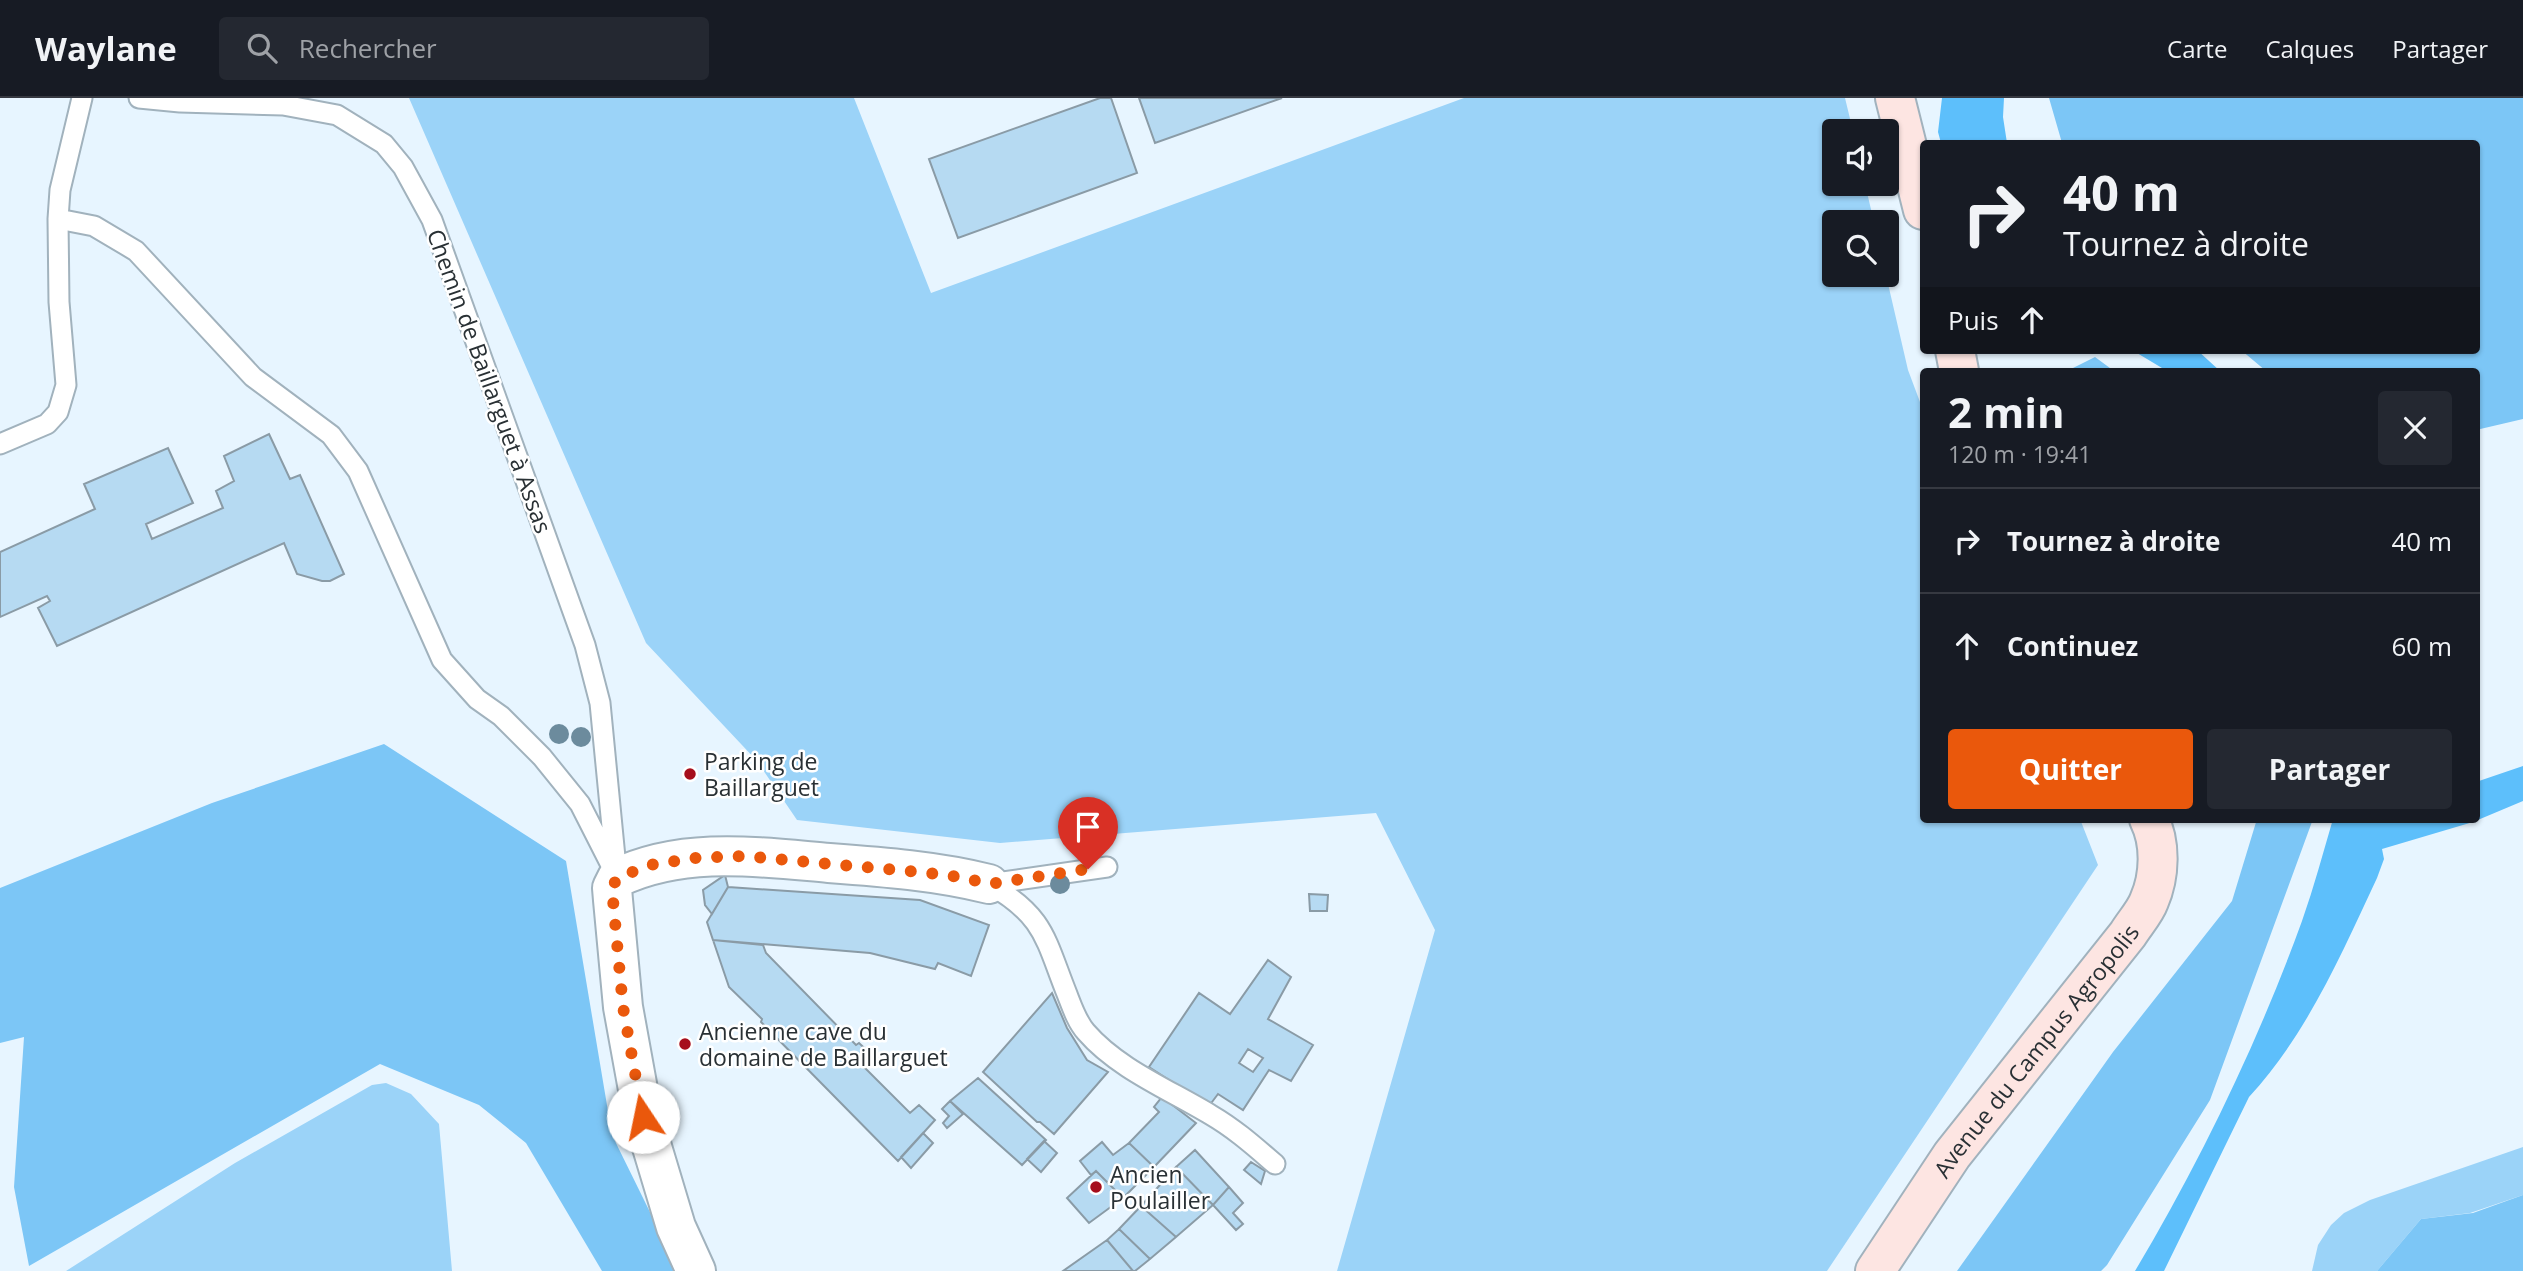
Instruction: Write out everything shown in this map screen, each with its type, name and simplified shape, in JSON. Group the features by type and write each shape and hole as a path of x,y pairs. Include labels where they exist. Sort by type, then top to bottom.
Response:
{"street":[{"path":"1895,98 1920,198"},
{"name":"Avenue du Campus Agropolis","path":"1875,1271 1952,1155 2128,934 2149,901 2159,859 2151,823"},
{"path":"696,1271 676,1227 641,1107 623,1007 612,888 617,878 650,865 696,858 744,856 904,870 960,877 989,884"}],"lane":[{"path":"0,444 47,424 58,412 66,385 59,302 58,219 60,190 82,98"},
{"name":"Chemin de Baillarguet à Assas","path":"139,98 283,106 337,115 384,144 404,167 432,220 585,645 600,704 617,878"},
{"path":"58,219 94,226 136,251 253,377 331,435 358,471 442,660 477,699 501,716 542,757 572,794 580,804 617,878"},
{"path":"989,884 1107,867"},
{"path":"989,884 1008,895 1036,922 1048,940 1073,1011 1085,1032 1110,1055 1240,1133 1275,1164"}],"shaded area":[{"path":"409,98 854,98 931,293 1464,98 1845,98 1850,119 1822,119 1822,196 1868,196 1871,210 1822,210 1822,287 1889,287 1908,370 1920,402 1920,823 2082,823 2098,865 1827,1271 1337,1271 1435,930 1376,813 1000,843 797,820 757,761 646,643"},
{"path":"1942,98 2004,98 2003,117 2007,140 1940,140 1938,132"},
{"path":"2049,98 2523,98 2523,419 2480,429 2480,368 2262,368 2246,354 2480,354 2480,140 2061,140"},
{"path":"2139,354 2201,354 2217,368 2162,368"},
{"path":"2095,357 2110,368 2073,368"},
{"path":"384,744 566,861 612,1135 679,1271 602,1271 526,1143 479,1105 380,1064 29,1266 14,1187 24,1037 0,1043 0,888 212,803"},
{"path":"2523,766 2523,801 2480,819 2480,781"},
{"path":"2256,823 2312,823 2210,1100 2107,1265 2101,1271 1957,1271 2113,1052 2232,901"},
{"path":"2332,823 2470,823 2382,849 2384,859 2377,878 2336,965 2288,1047 2249,1097 2164,1271 2135,1271 2227,1100 2267,1011 2314,883"},
{"path":"386,1083 411,1094 439,1124 452,1271 66,1271 235,1163 372,1085"},
{"path":"2523,1147 2523,1195 2470,1213 2421,1219 2377,1271 2312,1271 2318,1245 2331,1225 2344,1213 2370,1200"},
{"path":"2523,1195 2523,1271 2377,1271 2421,1219 2473,1213"}],"building":[{"path":"1100,98 1111,98 1137,173 958,238 929,159"},
{"path":"1139,98 1282,98 1155,143"},
{"path":"269,434 290,479 300,475 344,574 330,581 322,581 297,574 284,543 57,646 38,608 50,601 47,596 0,617 0,552 95,509 84,484 168,448 193,503 146,524 152,539 223,508 216,491 234,481 224,456"},
{"path":"725,875 728,887 712,914 705,905 703,890"},
{"path":"728,887 920,900 989,925 971,976 938,963 935,969 870,953 713,940 707,922"},
{"path":"1309,894 1328,895 1327,911 1310,911"},
{"path":"713,940 763,945 766,953 856,1045 859,1043 875,1058 865,1068 910,1113 919,1105 935,1120 898,1161 729,987"},
{"path":"1268,960 1291,977 1268,1019 1313,1045 1291,1081 1269,1070 1243,1110 1218,1094 1209,1106 1149,1067 1199,993 1230,1014","holes":["1248,1049 1263,1058 1253,1072 1239,1063"]},
{"path":"1052,993 1067,1028 1087,1060 1108,1072 1054,1134 1037,1122 983,1072"},
{"path":"978,1078 1046,1140 1022,1165 950,1101"},
{"path":"1162,1097 1196,1123 1154,1167 1129,1143 1159,1112 1154,1107"},
{"path":"950,1101 963,1114 947,1128 943,1123 949,1116 942,1109"},
{"path":"923,1133 933,1143 911,1168 901,1157"},
{"path":"1044,1141 1057,1153 1041,1172 1027,1159"},
{"path":"1102,1142 1113,1155 1129,1143 1154,1167 1123,1198 1096,1171 1091,1175 1080,1161"},
{"path":"1195,1150 1229,1187 1213,1205 1176,1167"},
{"path":"1251,1162 1265,1171 1261,1184 1244,1170"},
{"path":"1176,1167 1213,1205 1176,1237 1141,1206"},
{"name":"Ancien Poulailler","path":"1096,1171 1123,1198 1089,1223 1067,1198"},
{"path":"1229,1187 1243,1203 1233,1213 1243,1224 1236,1230 1213,1205"},
{"path":"1141,1206 1176,1237 1150,1259 1119,1229"},
{"path":"1119,1229 1150,1259 1135,1271 1107,1240"},
{"path":"1107,1240 1133,1271 1063,1271"}],"place":[{"name":"Parking de Baillarguet","path":"690,774"},
{"name":"Ancienne cave du domaine de Baillarguet","path":"685,1044"},
{"name":"Ancien Poulailler","path":"1096,1187"}],"route":[{"path":"643,1117 623,1007 612,888 617,878 650,865 696,858 744,856 868,866 960,877 989,884 1088,869"}]}
